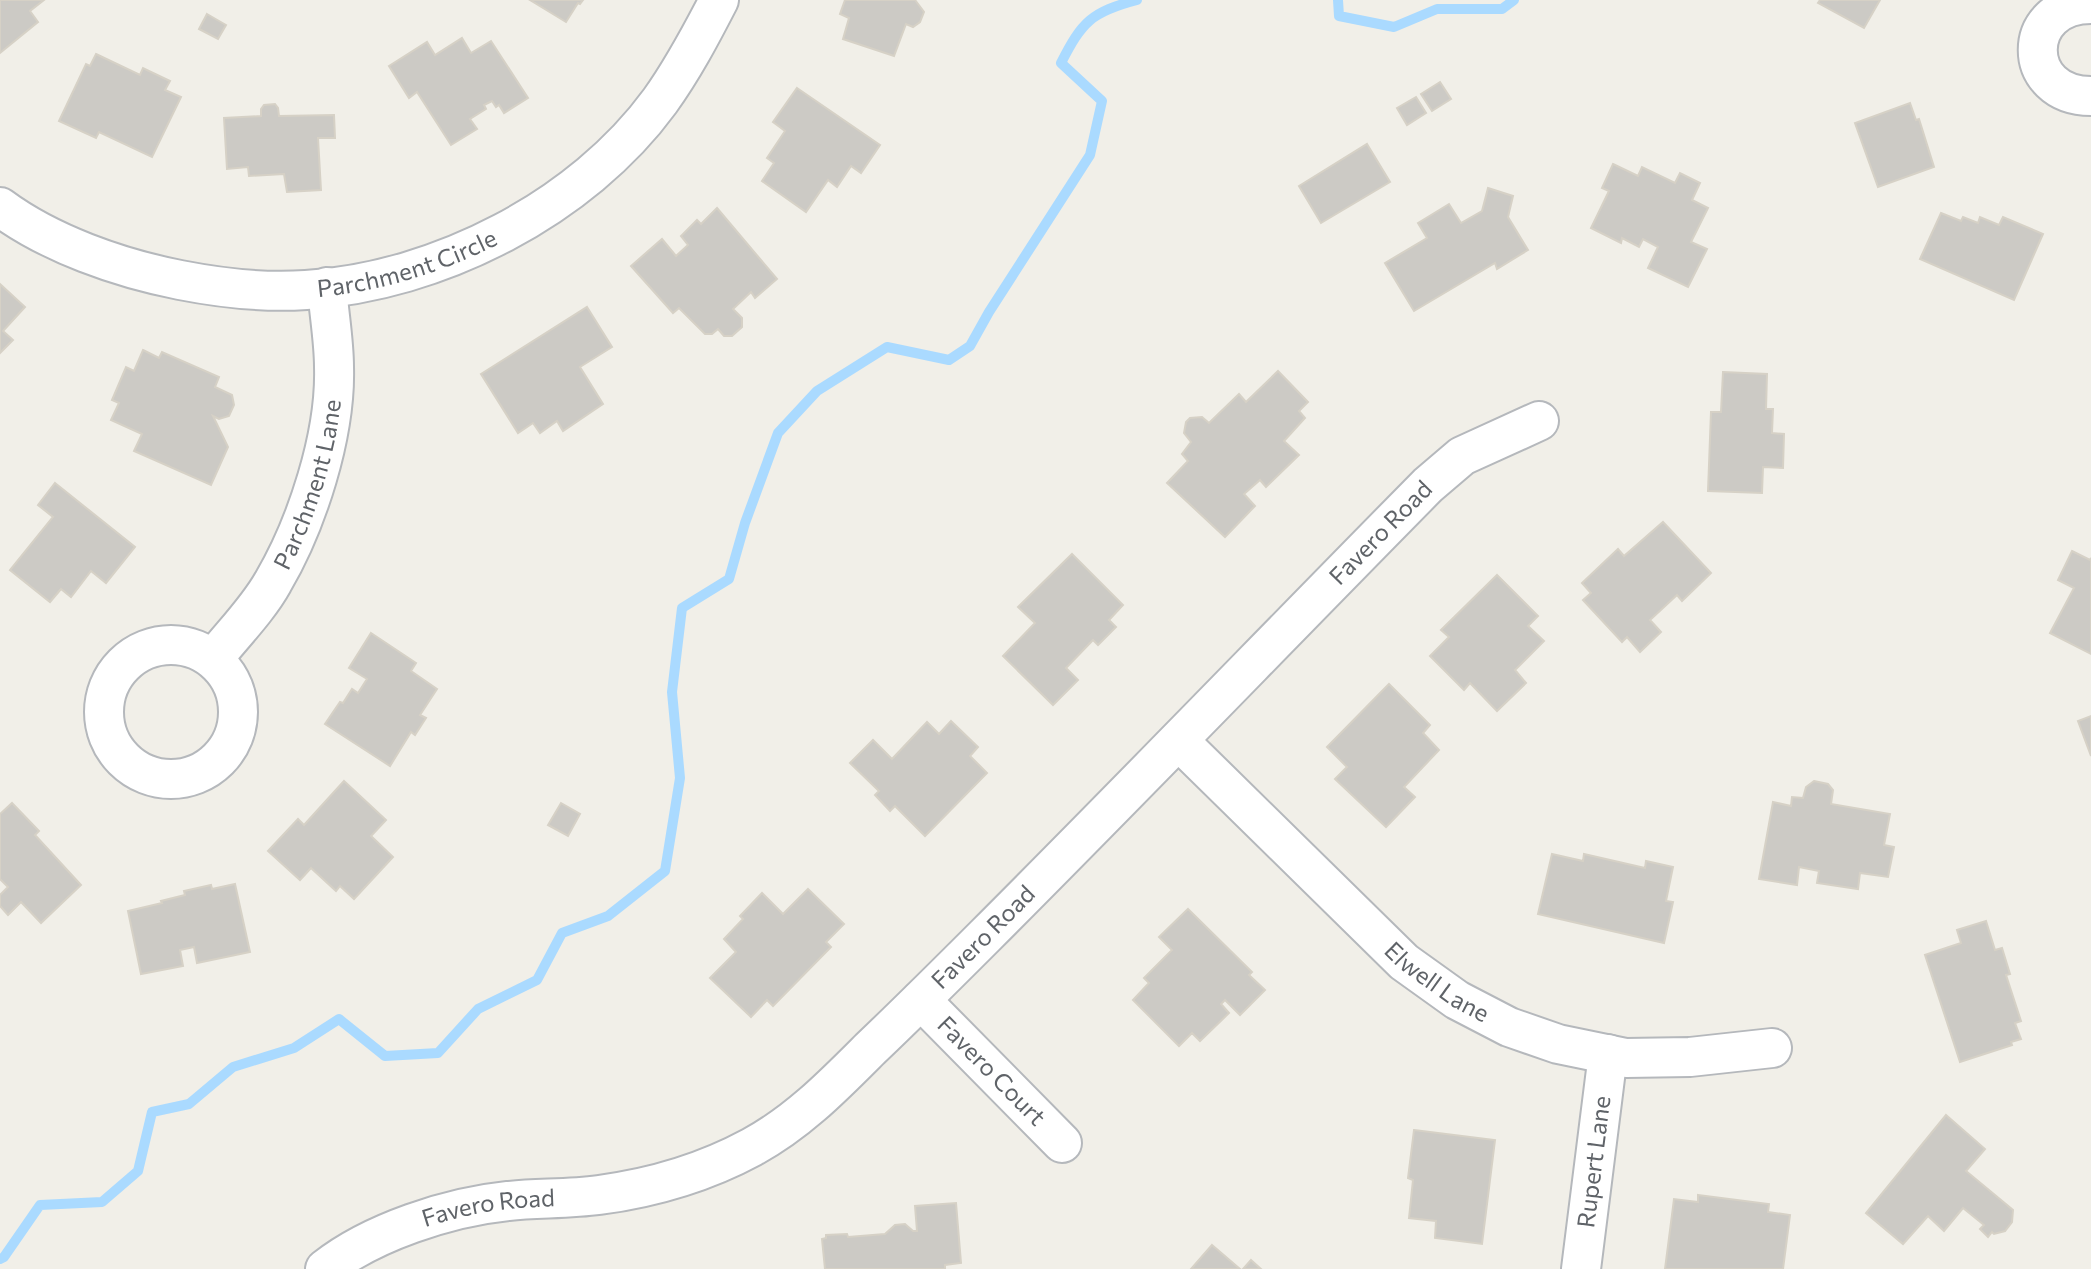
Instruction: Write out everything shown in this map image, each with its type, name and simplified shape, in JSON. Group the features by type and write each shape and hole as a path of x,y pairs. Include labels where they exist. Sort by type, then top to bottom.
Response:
{"street":[{"name":"Parchment Circle","path":"0,207 78,250 143,273 225,288 306,290 365,283 417,269 482,244 530,218 586,178 635,131 660,101 695,48 719,0"},
{"path":"2091,4 2076,4 2060,9 2048,20 2040,34 2037,50 2040,66 2048,80 2061,91 2076,96 2091,96"},
{"name":"Parchment Lane","path":"214,658 272,585 294,542 316,480 329,425 335,369 327,287"},
{"name":"Favero Road","path":"326,1269 379,1237 449,1212 505,1201 598,1196 666,1182 720,1163 788,1126 921,1000 1179,741 1428,485 1462,456 1539,421"},
{"name":"Elwell Lane","path":"1179,741 1404,962 1457,1000 1509,1027 1558,1044 1626,1058 1690,1057 1772,1048"},
{"name":"Favero Court","path":"921,1000 1062,1143"},
{"name":"Rupert Lane","path":"1581,1269 1608,1054"}],"building":[{"path":"0,0 44,0 30,11 38,22 0,53"},
{"path":"530,0 583,0 578,3 566,22"},
{"path":"845,0 915,0 924,12 920,22 913,27 906,24 894,56 843,39 849,18 840,14"},
{"path":"1820,0 1880,0 1864,28 1818,3"},
{"path":"207,14 226,25 218,39 199,29"},
{"path":"462,38 471,53 491,41 528,98 504,113 499,105 496,107 492,101 484,105 486,109 470,119 477,129 451,145 417,92 409,98 389,66 427,42 435,55"},
{"path":"96,54 140,75 143,68 170,81 165,90 181,97 152,157 99,132 96,138 59,121 86,64 90,66"},
{"path":"1440,82 1451,99 1432,111 1421,94"},
{"path":"797,88 880,145 861,173 851,166 837,187 828,180 806,212 762,181 774,163 767,158 785,131 773,122"},
{"path":"1416,97 1426,113 1407,125 1397,108"},
{"path":"1910,103 1916,120 1919,119 1934,167 1878,187 1855,123"},
{"path":"275,104 279,116 334,115 335,138 318,138 321,190 287,192 284,174 249,176 248,167 227,169 224,118 261,116 264,105"},
{"path":"1367,144 1390,182 1321,223 1299,186"},
{"path":"1613,164 1638,176 1642,167 1675,183 1680,173 1700,183 1692,200 1708,208 1691,242 1707,249 1688,287 1648,268 1658,247 1643,239 1639,247 1622,238 1621,243 1591,228 1609,191 1602,188"},
{"path":"1488,188 1513,196 1508,217 1528,250 1497,269 1495,263 1414,311 1385,263 1427,238 1418,223 1449,204 1461,223 1482,211"},
{"path":"717,208 777,279 755,298 751,292 733,309 742,318 742,327 732,336 724,336 718,329 712,334 705,334 679,308 673,313 631,266 662,239 676,256 688,245 681,236 697,220 701,224"},
{"path":"1941,213 1961,221 1963,217 1978,223 1980,217 1999,225 2003,217 2043,234 2014,300 1920,259"},
{"path":"0,284 25,307 3,331 13,340 0,353"},
{"path":"587,307 612,347 580,367 603,404 563,431 557,421 540,433 533,423 518,433 481,374"},
{"path":"143,350 159,358 162,352 219,377 215,387 232,395 234,405 229,416 219,419 213,416 228,447 211,485 134,451 142,434 111,420 119,403 112,400 126,367 134,371"},
{"path":"1278,371 1308,402 1299,411 1305,418 1284,441 1299,455 1266,487 1260,480 1244,494 1255,506 1225,537 1167,483 1188,461 1182,454 1191,442 1184,433 1186,422 1190,418 1202,417 1209,423 1239,394 1246,402"},
{"path":"1723,372 1767,374 1766,409 1773,409 1772,433 1784,434 1783,468 1763,467 1762,493 1708,491 1711,412 1721,412"},
{"path":"55,483 135,547 106,583 91,571 71,597 61,589 50,602 10,570 53,517 38,505"},
{"path":"1663,522 1711,573 1682,601 1677,595 1650,620 1661,632 1640,652 1627,637 1622,642 1583,600 1591,593 1582,583 1618,549 1624,556"},
{"path":"2072,551 2090,560 2091,558 2091,654 2050,633 2074,588 2058,580"},
{"path":"1072,554 1123,605 1109,620 1116,627 1098,645 1093,640 1066,668 1078,680 1053,705 1003,656 1035,623 1018,607"},
{"path":"1497,575 1538,616 1528,626 1544,641 1515,670 1526,683 1497,711 1470,683 1464,690 1430,656 1449,637 1441,630"},
{"path":"371,633 416,663 411,671 437,689 420,715 426,718 415,735 411,732 390,766 325,724 352,689 358,693 367,679 349,668"},
{"path":"1389,684 1430,725 1423,733 1439,750 1404,787 1415,797 1386,827 1335,779 1347,767 1327,747"},
{"path":"2091,716 2091,756 2078,721"},
{"path":"951,721 978,747 970,756 987,773 925,836 895,806 890,811 875,795 879,791 850,763 873,740 892,759 927,722 939,734"},
{"path":"344,781 386,820 371,836 393,857 354,899 340,886 336,891 311,868 300,880 268,851 298,819 304,825"},
{"path":"1814,781 1828,784 1833,790 1831,804 1890,814 1884,845 1894,847 1888,877 1860,873 1858,889 1817,883 1819,871 1799,867 1797,885 1759,879 1773,802 1791,806 1792,797 1803,798 1806,787"},
{"path":"12,803 39,831 35,835 81,885 41,923 21,902 8,915 0,906 0,895 8,887 0,879 0,814"},
{"path":"561,803 580,814 568,836 548,825"},
{"path":"1552,854 1583,861 1584,854 1645,868 1646,861 1673,867 1666,901 1673,902 1664,943 1538,914"},
{"path":"235,884 250,952 197,963 194,947 180,950 183,966 141,974 128,911 185,895 184,891 211,885 212,889"},
{"path":"808,889 844,924 826,942 831,947 773,1006 767,1000 751,1017 710,978 736,952 724,939 743,919 740,916 762,893 783,914"},
{"path":"1188,909 1252,972 1249,975 1265,990 1240,1015 1225,1000 1221,1004 1229,1013 1200,1041 1192,1033 1179,1046 1133,1000 1149,983 1144,978 1172,950 1159,937"},
{"path":"1986,921 1995,950 2002,948 2010,974 2006,975 2021,1021 2015,1023 2021,1039 2011,1042 2012,1045 1960,1062 1925,955 1961,943 1957,930"},
{"path":"1946,1115 1985,1149 1966,1171 2013,1210 2012,1222 2005,1231 1994,1234 1992,1232 1988,1237 1980,1229 1984,1225 1963,1208 1944,1231 1928,1216 1903,1244 1866,1213"},
{"path":"1414,1130 1495,1140 1482,1244 1435,1238 1436,1221 1409,1218 1413,1180 1408,1178"},
{"path":"1698,1195 1769,1204 1768,1212 1790,1215 1783,1269 1665,1269 1674,1199 1698,1202"},
{"path":"956,1203 961,1263 945,1265 945,1269 825,1269 822,1239 826,1238 826,1235 847,1234 848,1237 885,1234 895,1225 905,1224 917,1231 915,1206"},
{"path":"1212,1245 1240,1269 1191,1269"},
{"path":"1251,1260 1261,1269 1243,1269"}],"waterway":[{"path":"0,1259 40,1205 102,1202 138,1171 152,1112 189,1104 233,1067 294,1048 339,1019 385,1056 438,1053 478,1009 537,980 562,933 608,916 665,871 680,778 672,692 682,608 729,579 745,523 778,433 817,391 887,347 949,360 970,346 1090,155 1102,101 1061,63 1082,28 1098,14 1137,0"},
{"path":"1338,0 1339,16 1394,27 1437,9 1502,9 1514,0"}]}
